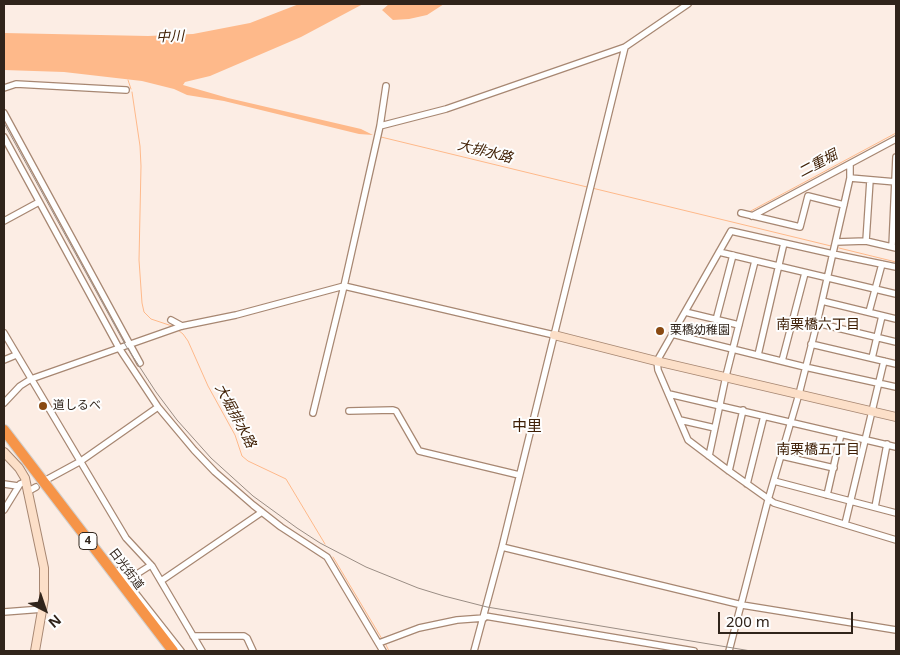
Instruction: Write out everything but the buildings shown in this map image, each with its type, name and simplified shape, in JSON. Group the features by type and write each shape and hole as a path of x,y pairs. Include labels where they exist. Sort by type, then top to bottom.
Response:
{"highway":[{"name":"日光街道","path":"4,430 173,651"},
{"name":"日光街道","path":"4,440 167,651"}],"street":[{"path":"379,127 454,106 624,47 688,4"},
{"path":"474,651 502,547 624,47"},
{"path":"4,88 16,84 126,90"},
{"path":"313,413 344,286 376,142 386,86"},
{"path":"4,113 140,363"},
{"path":"4,137 119,348 158,407 214,472 262,512 327,557 383,651"},
{"path":"752,216 896,139"},
{"path":"836,242 866,241 894,248 896,157"},
{"path":"730,651 768,500 782,456 817,323 850,178 850,164"},
{"path":"850,178 895,182"},
{"path":"866,241 870,180"},
{"path":"741,214 800,227 808,196 844,205"},
{"path":"4,221 39,202"},
{"path":"896,267 731,230 657,361 658,370 688,440 729,471 774,503 896,540"},
{"path":"758,355 784,243"},
{"path":"718,252 896,294"},
{"path":"716,320 733,255"},
{"path":"709,456 726,376 755,260"},
{"path":"869,312 882,264"},
{"path":"782,361 805,273"},
{"path":"4,403 20,386 31,379 182,326 236,315 344,286 896,417"},
{"path":"822,301 896,319"},
{"path":"685,312 739,325"},
{"path":"872,358 882,316"},
{"path":"171,320 182,326"},
{"path":"817,323 896,342"},
{"path":"4,333 126,538 151,565 202,651"},
{"path":"672,334 896,387"},
{"path":"811,344 896,364"},
{"path":"4,360 16,354"},
{"path":"845,524 884,361"},
{"path":"669,394 896,446"},
{"path":"46,480 81,461 158,407"},
{"path":"349,411 394,410 420,451 519,474"},
{"path":"729,471 742,410"},
{"path":"748,484 764,416"},
{"path":"680,420 715,428"},
{"path":"828,495 841,434"},
{"path":"875,507 887,444"},
{"path":"4,452 19,468 25,478 4,510"},
{"path":"782,456 834,468"},
{"path":"774,481 896,513"},
{"path":"4,484 22,484"},
{"path":"22,484 27,492 45,577 43,609 35,651"},
{"path":"27,492 36,487"},
{"path":"4,496 9,501"},
{"path":"161,581 262,512"},
{"path":"502,547 742,605 896,630"},
{"path":"96,551 99,549 181,651"},
{"path":"126,581 151,565"},
{"path":"4,612 43,609"},
{"path":"379,644 419,628 457,620 484,617 694,651"},
{"path":"193,636 244,636 247,638 253,651"}],"water":[{"name":"中川","path":"299,4 363,4 301,37 210,76 185,82 183,85 228,98 361,129 373,135 359,134 224,101 187,95 174,89 142,81 64,72 4,70 4,33 148,36 193,34 250,23"},
{"path":"389,4 444,4 427,15 393,20 382,10"}],"waterway":[{"name":"大堀排水路","path":"128,80 131,89"},
{"name":"大堀排水路","path":"132,92 141,166 139,260 142,303 144,312 151,319 172,326"},
{"name":"二重堀","path":"749,212 896,133"},
{"name":"大排水路","path":"381,137 587,187"},
{"name":"大排水路","path":"592,188 831,246"},
{"path":"839,248 896,262"},
{"name":"大堀排水路","path":"178,330 188,341 208,386 235,435 242,456 248,461 286,479 325,544"},
{"name":"大堀排水路","path":"333,557 382,639"},
{"name":"大堀排水路","path":"385,643 389,651"}],"railway":[{"path":"4,123 126,346 156,392 177,420 211,458 253,496 297,528 320,543 366,567 418,588 444,596 487,607 751,651"}],"place":[{"name":"栗橋幼稚園","path":"660,331"},
{"name":"道しるべ","path":"43,406"}],"district":[{"name":"南栗橋六丁目","path":"818,325"},
{"name":"中里","path":"527,427"},
{"name":"南栗橋五丁目","path":"818,450"}]}
